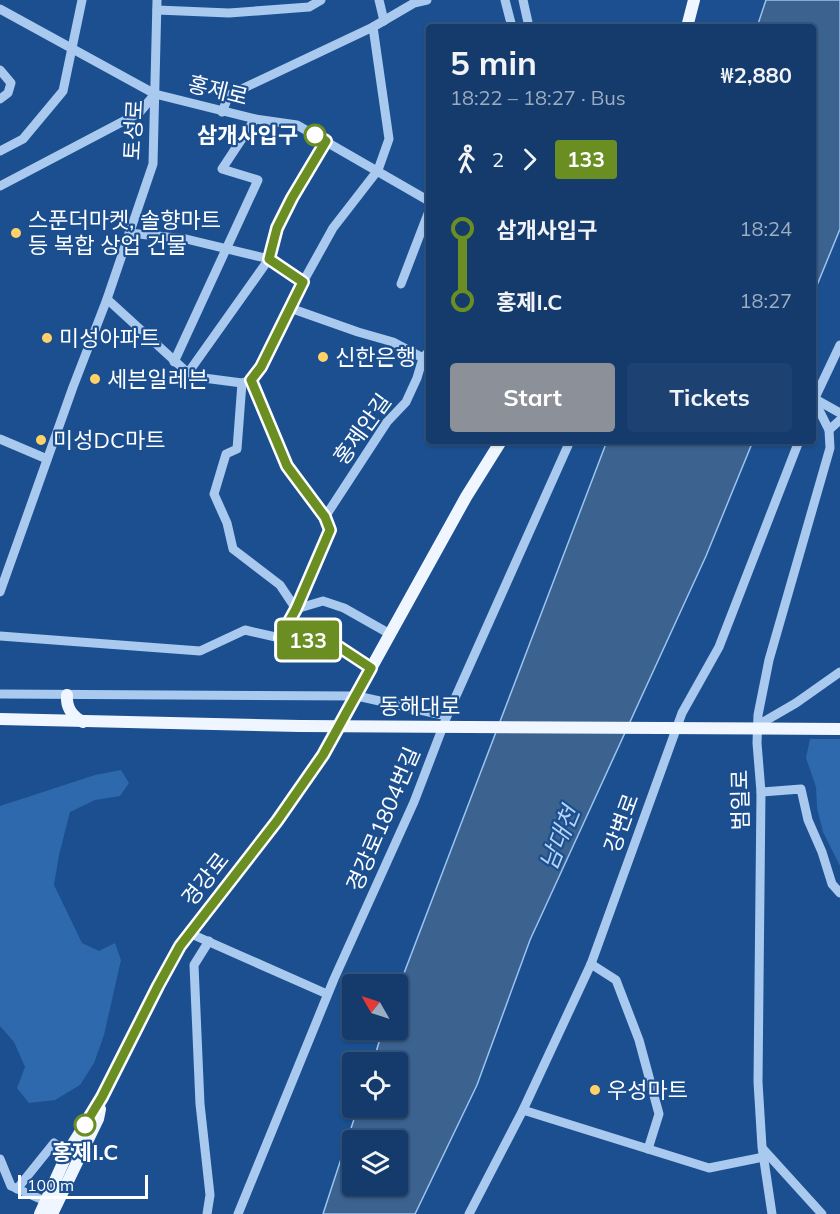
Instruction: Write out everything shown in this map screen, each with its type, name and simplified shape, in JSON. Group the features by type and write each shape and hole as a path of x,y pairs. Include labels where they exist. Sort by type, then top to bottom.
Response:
{"main road":[{"path":"688,24 694,0"},
{"name":"경강로","path":"43,1210 68,1152 102,1097 158,986 189,933 277,821 323,755 466,497 499,444"},
{"path":"67,695 69,711 83,722"},
{"name":"동해대로","path":"0,719 300,726 840,729"},
{"name":"경강로","path":"43,1210 98,1119 102,1097"}],"street":[{"path":"157,5 229,13 309,7 321,0"},
{"path":"379,0 384,21"},
{"path":"222,112 229,96 373,27 414,3 427,0"},
{"path":"504,0 511,24"},
{"path":"523,0 528,24"},
{"path":"0,151 23,139 63,91 79,1"},
{"name":"토성로","path":"0,592 107,299 153,164 157,5"},
{"name":"홍제로","path":"0,9 155,94 222,112 297,125 426,199"},
{"path":"296,609 280,585 233,549 227,523 214,494 226,454 237,448 247,382 261,367 303,282 333,228 378,171 389,139 373,27"},
{"path":"0,70 11,83 3,94"},
{"path":"0,186 139,113 155,94"},
{"path":"174,362 258,180 222,169 255,119"},
{"path":"188,373 269,259 277,228 326,141"},
{"path":"401,284 426,219"},
{"path":"129,233 186,239 269,259 303,282"},
{"path":"107,299 188,373 196,377 247,382"},
{"path":"290,308 426,355"},
{"path":"816,396 840,345"},
{"name":"홍제안길","path":"325,517 387,422 406,402 426,355"},
{"path":"247,382 287,466 325,517 330,530 296,609 280,638"},
{"path":"816,401 840,413"},
{"name":"범일로","path":"772,1214 762,1147 758,1082 760,792 758,725 769,660 830,448 829,430 816,404"},
{"path":"829,430 840,420"},
{"path":"0,439 47,459"},
{"name":"경강로1804번길","path":"238,1214 327,994 414,802 447,716 569,444"},
{"name":"강변로","path":"469,1214 523,1110 591,964 682,713 719,647 798,444"},
{"path":"296,609 323,602 344,608 390,634"},
{"path":"0,636 200,651 245,630 280,638 330,641 371,668"},
{"path":"758,725 796,703 840,672"},
{"path":"0,694 357,696 447,716"},
{"path":"760,792 801,789 808,820 822,852 832,884 840,892"},
{"path":"189,933 327,994"},
{"path":"207,1214 210,1195 200,1104 194,965 209,941"},
{"path":"591,964 616,980 639,1040 659,1114 648,1149"},
{"path":"523,1110 708,1168 764,1157"},
{"path":"17,1189 54,1143 68,1152"},
{"path":"762,1147 822,1214"},
{"path":"0,1159 11,1186 43,1210"}],"shaded area":[{"path":"810,739 840,739 840,866 823,832 817,808 816,787 806,758"},
{"path":"121,770 129,783 120,796 95,800 70,812 54,885 82,943 99,951 115,943 121,960 104,1035 94,1063 80,1085 55,1100 29,1103 17,1088 25,1067 14,1042 0,1026 0,806 95,775"}],"water":[{"path":"766,0 840,0 840,229 816,288 816,24 758,24"},
{"name":"남대천","path":"606,444 752,444 706,556 530,940 477,1085 415,1214 323,1214 342,1156 342,1196 408,1196 408,1130 350,1130 354,1118 408,1118 408,1052 376,1052 380,1040 408,1040 408,974 404,974"}],"bus line":[{"name":"133","path":"85,1125 102,1097 180,946 277,821 323,755 371,668 330,641 280,638 296,609 330,530 325,517 287,466 251,380 261,367 303,282 269,259 277,228 326,141 315,135"}],"place":[{"name":"삼개사입구","path":"315,135"},
{"name":"스푼더마켓, 솔향마트 등 복합 상업 건물","path":"16,233"},
{"name":"미성아파트","path":"47,338"},
{"name":"신한은행","path":"323,357"},
{"name":"세븐일레븐","path":"95,379"},
{"name":"미성DC마트","path":"41,440"},
{"name":"우성마트","path":"595,1090"},
{"name":"홍제I.C","path":"85,1125"}]}
